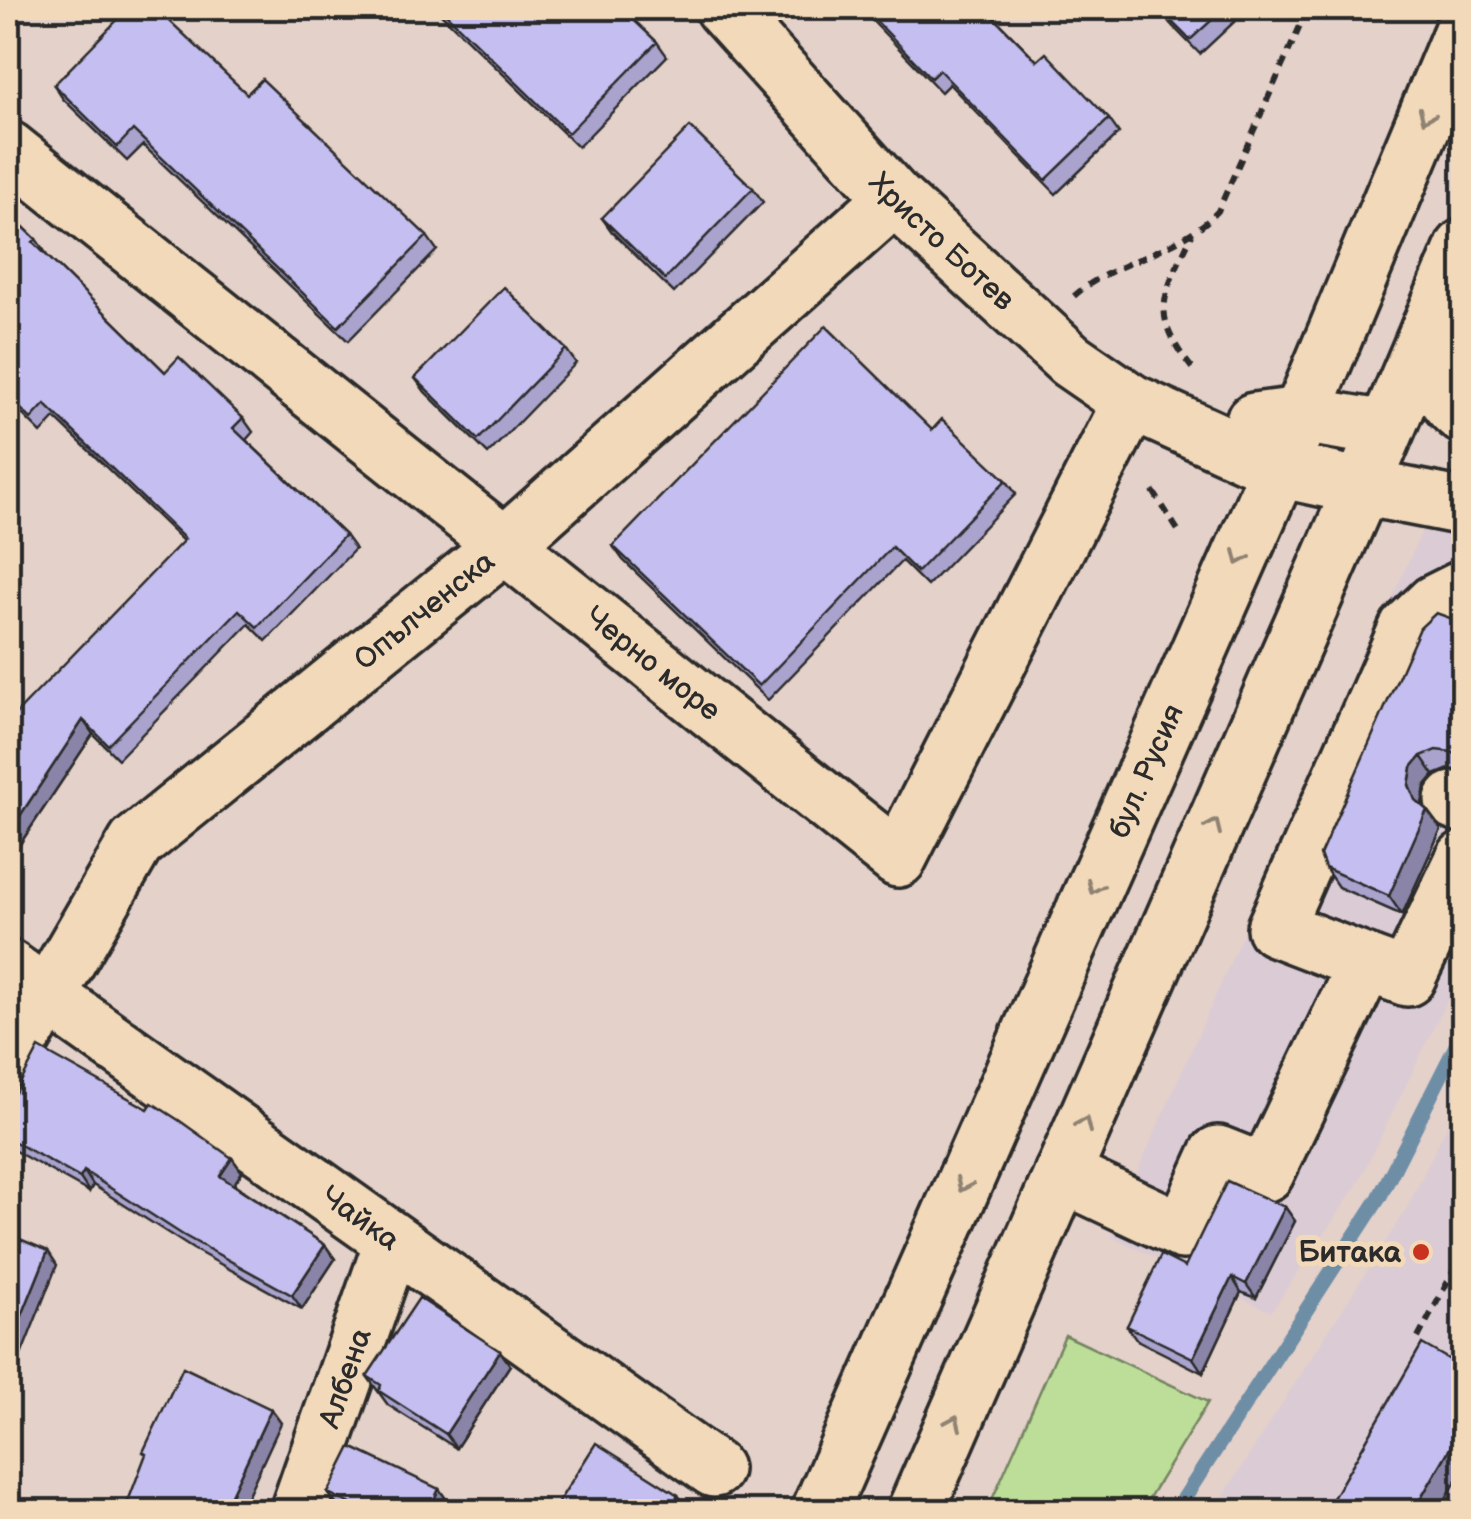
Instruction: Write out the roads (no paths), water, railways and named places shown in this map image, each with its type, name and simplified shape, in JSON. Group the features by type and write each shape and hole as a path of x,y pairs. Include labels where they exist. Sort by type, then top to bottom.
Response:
{"street":[{"name":"Христо Ботев","path":"723,8 894,198 1070,360 1132,402 1279,469 1464,508"},
{"name":"бул. Русия","path":"819,1512 1279,469 1464,26"},
{"name":"Черно море","path":"8,149 898,860 1132,402"},
{"name":"Опълченска","path":"8,1063 28,982 136,843 506,544 894,198"},
{"path":"915,1512 1464,247"},
{"path":"1429,329 1439,390 1464,416"},
{"path":"1196,430 1301,415 1464,447"},
{"path":"1464,588 1434,603 1408,629 1361,766 1276,928 1408,978 1464,858"},
{"path":"1062,1174 1183,1231 1218,1154 1266,1174 1366,962"},
{"name":"Чайка","path":"28,982 714,1469"},
{"name":"Албена","path":"298,1512 392,1243"}],"waterway":[{"path":"1175,1512 1379,1198 1464,1030"}],"place":[{"name":"Битака","path":"1421,1252"}]}
